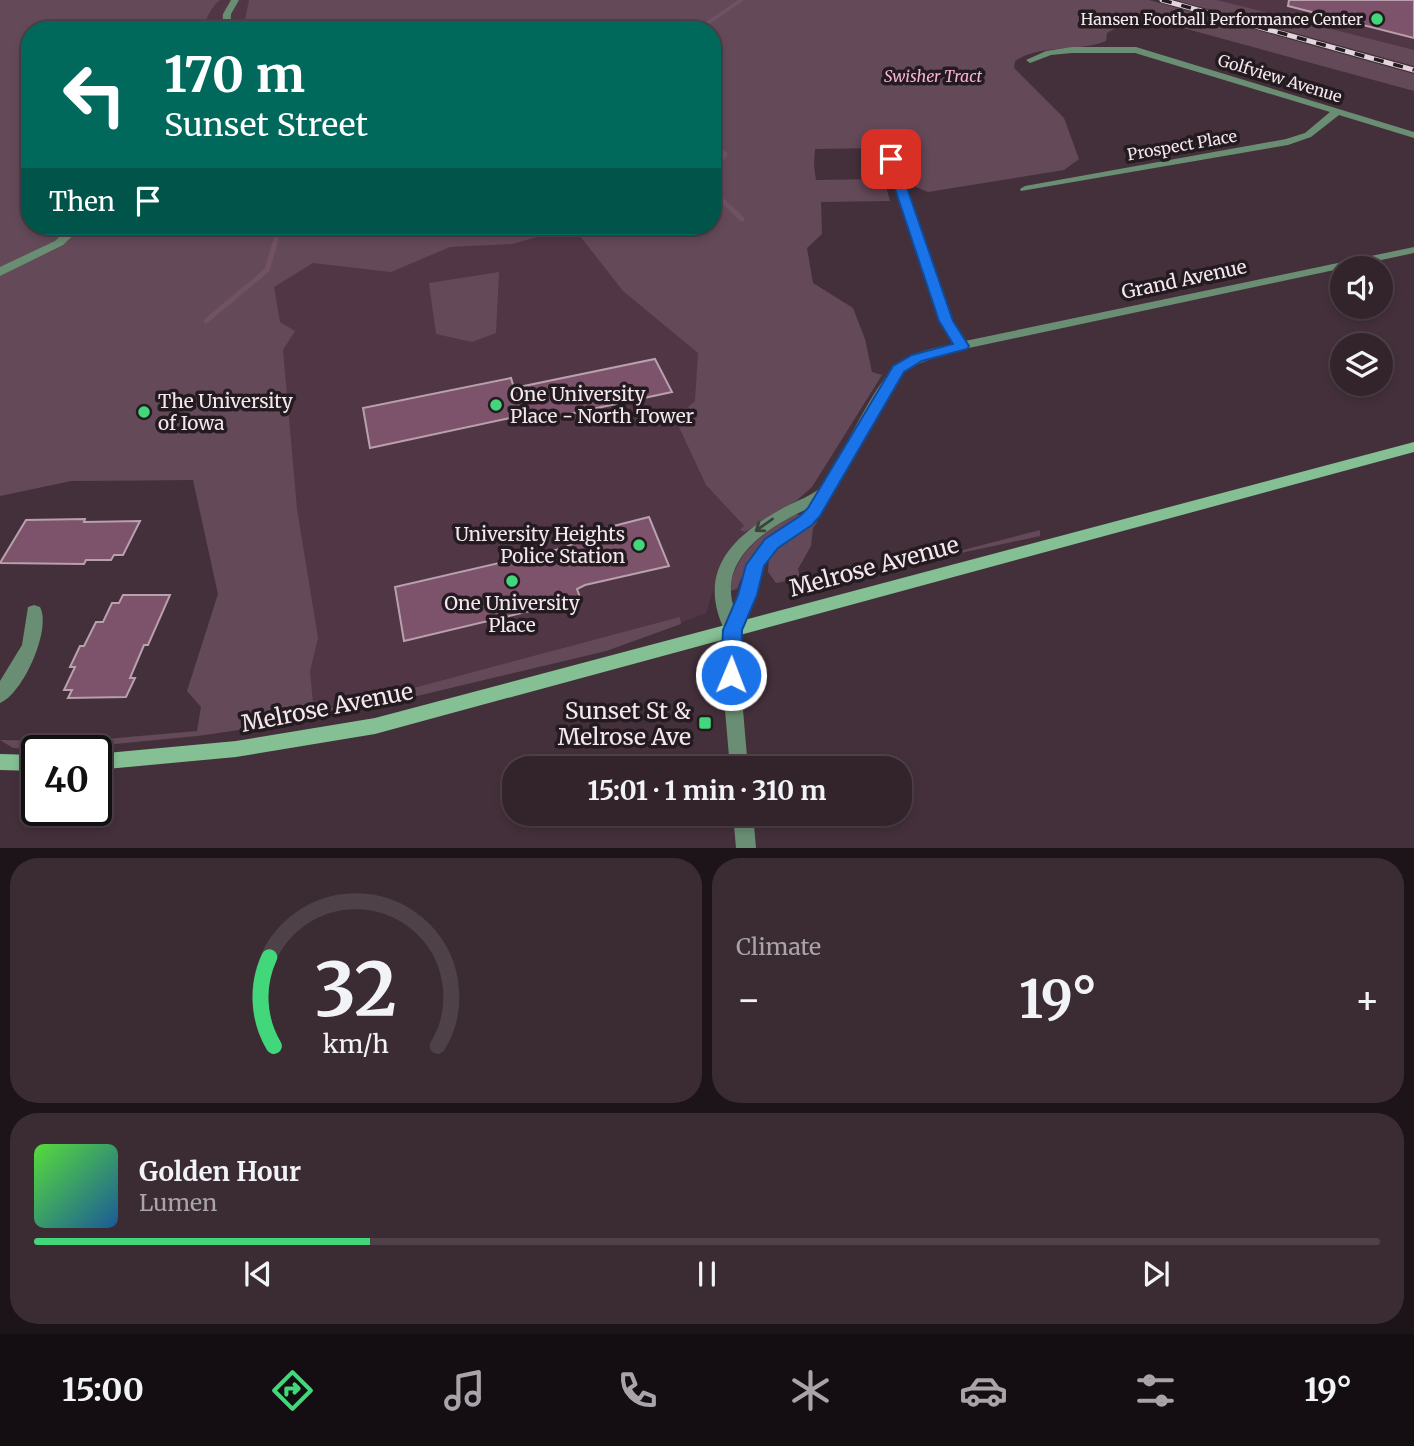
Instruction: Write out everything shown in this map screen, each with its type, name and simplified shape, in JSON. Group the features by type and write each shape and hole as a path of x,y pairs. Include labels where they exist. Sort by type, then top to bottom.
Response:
{"main road":[{"name":"Melrose Avenue","path":"112,761 211,753 330,735 459,705 1414,447"},
{"path":"0,762 21,763"}],"street":[{"path":"227,21 229,8 236,0"},
{"name":"Golfview Avenue","path":"1030,60 1049,53 1072,50 1136,50 1414,135"},
{"name":"Prospect Place","path":"1025,189 1287,142 1308,135 1337,112"},
{"path":"891,159 946,321 962,346"},
{"path":"0,272 59,243 67,235"},
{"name":"Grand Avenue","path":"733,630 755,565 772,544 806,521 898,369 917,358 962,346 1414,250"},
{"path":"738,756 731,675 733,630 722,602 721,589 725,570 742,543 764,525 824,492"},
{"path":"0,695 34,638 37,624 34,612"},
{"path":"744,826 746,848"}],"shaded area":[{"path":"0,0 721,0 720,21 21,21 21,235 714,235 706,485 747,530 722,562 706,613 606,651 327,717 197,736 218,594 193,480 71,481 0,496"},
{"path":"1216,0 1414,0 1414,53"}],"green space":[{"path":"0,0 220,0 205,21 21,21 21,235 544,235 512,244 450,247 391,272 313,263 274,287 280,322 295,331 283,350 297,509 318,638 310,671 314,714 347,703 339,712 327,717 197,736 112,744 112,738 197,731 201,707 187,691 218,594 193,480 71,481 0,496"},
{"name":"Swisher Tract","path":"249,0 1149,0 1414,74 1414,91 1176,26 1121,25 1107,33 1106,41 1095,45 1037,52 1015,61 1014,68 1064,118 1079,159 1064,170 928,192 916,187 902,157 883,148 815,149 816,180 884,179 890,201 821,202 822,234 807,248 813,283 853,308 865,339 872,372 882,375 812,487 796,501 745,532 740,530 744,526 706,485 672,412 687,408 695,401 698,353 623,291 579,235 721,235 721,21 245,21"},
{"path":"1175,0 1217,0 1414,50 1414,66"},
{"path":"499,272 496,333 472,342 436,334 429,283"},
{"path":"795,514 802,515 801,518 761,546 754,554 737,589 730,591 732,577 744,554 762,536"},
{"path":"818,521 813,528 811,546 798,569 800,578 776,583 768,572 769,557 784,542"},
{"path":"1040,530 1040,536 909,564"},
{"path":"680,617 681,624 606,651 417,696 407,697 395,693"},
{"path":"0,740 21,740 21,749 13,748"}],"building":[{"name":"Hansen Football Performance Center","path":"1289,0 1414,0 1414,38 1288,6"},
{"name":"One University Place - North Tower","path":"655,359 672,392 536,421 533,413 370,448 363,408 511,378 514,388"},
{"name":"One University Place","path":"649,517 669,566 585,585 577,589 580,597 551,606 404,641 395,587 564,548 572,544 570,537"},
{"path":"85,519 84,522 140,521 123,555 114,555 111,560 86,560 84,564 0,563 26,520"},
{"path":"123,595 170,595 148,645 144,645 130,678 135,678 126,697 68,698 72,690 64,690 75,667 70,667 80,646 84,646 96,622 103,622 112,603 119,603"}],"waterway":[{"path":"711,21 741,0"},
{"path":"721,151 725,154 721,160"},
{"path":"721,199 742,219"},
{"path":"206,321 267,270 277,235"}],"railway":[{"path":"1162,0 1414,70"}],"place":[{"name":"Hansen Football Performance Center","path":"1377,19"},
{"name":"One University Place - North Tower","path":"496,405"},
{"name":"The University of Iowa","path":"144,412"},
{"name":"University Heights Police Station","path":"639,545"},
{"name":"One University Place","path":"512,581"},
{"name":"Sunset St & Melrose Ave","path":"705,723"}],"route":[{"path":"731,675 733,630 742,610 755,565 762,555 772,544 806,521 814,512 898,369 917,358 962,346 946,321 891,159"}]}
